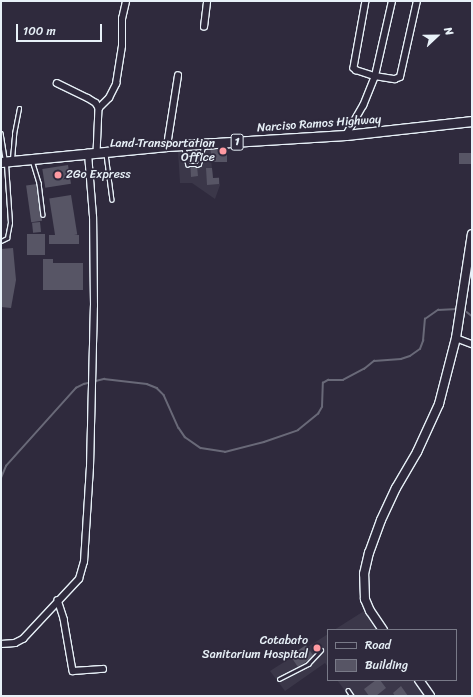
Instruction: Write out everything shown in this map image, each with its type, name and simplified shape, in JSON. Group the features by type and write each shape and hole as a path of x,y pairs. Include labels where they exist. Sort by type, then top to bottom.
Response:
{"main road":[{"name":"Narciso Ramos Highway","path":"6,162 167,146 346,135 472,121"},
{"path":"382,629 370,611 365,599 364,574 369,553 381,520 396,488 417,452 435,416 456,338 472,234"},
{"path":"420,681 430,696"}],"street":[{"path":"99,108 110,98 116,84 122,46 122,19 126,1"},
{"path":"204,27 207,1"},
{"path":"366,1 354,68 375,76 395,79 400,77 417,1"},
{"path":"346,135 363,106 375,76 392,1"},
{"path":"167,146 178,76"},
{"path":"1,644 15,643 21,640 79,579 84,562 91,446 94,306 93,217 99,108 96,103 88,98 57,84"},
{"path":"456,338 472,344"},
{"path":"58,600 64,619 73,671 103,669"}],"lane":[{"path":"6,162 14,134 19,108"},
{"path":"1,133 6,162 10,223 7,238 1,241"},
{"path":"183,145 188,164 197,165 199,164 204,144"},
{"path":"97,153 112,200"},
{"path":"32,160 41,191 43,215"},
{"path":"279,679 308,664 321,650"},
{"path":"348,690 352,696"}],"shaded area":[{"path":"210,149 213,178 219,177 220,185 215,199 192,183 180,183 178,151"},
{"name":"Cotabato Sanitarium Hospital","path":"364,611 377,629 336,629"},
{"name":"Cotabato Sanitarium Hospital","path":"327,635 327,666 325,663 285,691 270,671"},
{"name":"Cotabato Sanitarium Hospital","path":"338,681 416,681 426,696 381,695 349,696"}],"building":[{"path":"227,147 227,162 212,162 210,148"},
{"path":"459,153 472,153 472,164 459,164"},
{"path":"190,156 196,156 198,176 191,177"},
{"path":"68,165 71,184 45,188 42,169"},
{"path":"206,168 212,168 213,178 219,178 219,184 207,185"},
{"path":"37,184 42,221 31,222 26,186"},
{"path":"71,195 77,235 56,238 49,198"},
{"path":"40,222 41,232 33,233 32,223"},
{"path":"27,234 45,234 45,255 27,255"},
{"path":"49,235 79,235 79,244 49,244"},
{"path":"13,248 16,280 11,308 1,307 1,249"},
{"path":"43,259 53,259 53,263 83,263 83,290 43,290"},
{"path":"306,645 314,657 298,667 290,656"},
{"path":"375,681 381,681 386,688 376,696 369,696 364,689"},
{"path":"401,686 408,696 395,696 393,693"}],"waterway":[{"path":"1,478 6,466 76,388 84,384 104,379 147,384 157,388 164,395 179,428 185,437 201,448 225,452 264,442 298,430 318,414 322,407 323,383 328,380 343,380 364,369 374,361 401,359 410,356 420,349 423,341 425,319 438,310 457,309"},
{"path":"467,312 472,316"}],"place":[{"name":"Land Transportation Office","path":"223,151"},
{"name":"2Go Express","path":"58,175"},
{"name":"Cotabato Sanitarium Hospital","path":"317,648"}]}
